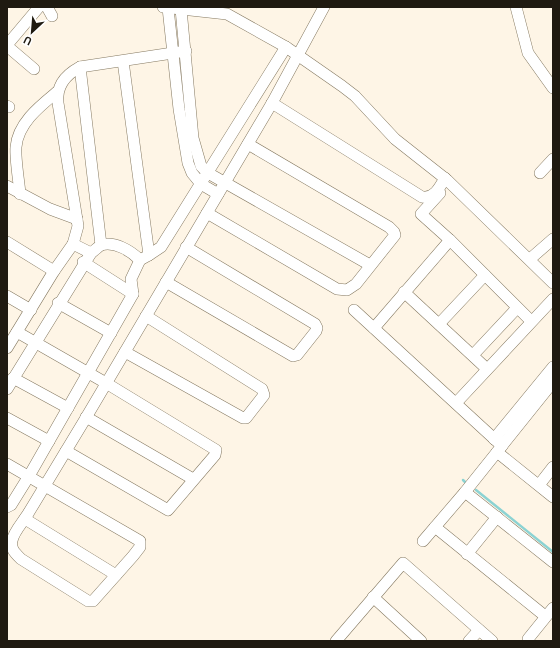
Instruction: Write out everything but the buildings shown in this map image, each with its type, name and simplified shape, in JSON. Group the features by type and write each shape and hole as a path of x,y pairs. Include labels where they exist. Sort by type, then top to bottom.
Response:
{"street":[{"path":"34,69 7,46 39,7"},
{"path":"7,464 45,484 140,541 140,547 93,601 88,601 21,559 12,550 9,538 25,519 45,484 86,418 272,103 324,7"},
{"path":"516,7 528,53 553,88"},
{"path":"218,194 201,184 192,173 188,163 166,8 229,11 298,55 355,96 395,139 448,180 553,283"},
{"path":"181,9 193,138 201,166 208,173 370,265"},
{"path":"7,508 11,505 29,476 133,294 131,279 144,258 161,248 286,47"},
{"path":"20,194 16,147 19,139 28,119 35,110 57,92 70,72 80,67 186,51"},
{"path":"123,61 144,258"},
{"path":"80,67 101,245"},
{"path":"7,348 54,271 73,244 78,231 57,92"},
{"path":"272,103 422,197 426,198 435,193 448,180"},
{"path":"207,212 337,289 347,290 352,288 395,235 393,230 248,144"},
{"path":"540,173 553,159"},
{"path":"448,180 421,214 450,240 531,322"},
{"path":"7,186 63,215 77,219"},
{"path":"530,259 553,239"},
{"path":"374,328 450,240"},
{"path":"7,242 54,271"},
{"path":"73,244 91,253"},
{"path":"7,389 83,262 91,253 101,245 119,247 144,258"},
{"path":"166,282 293,356 297,355 316,331 317,328 315,324 186,247"},
{"path":"83,262 133,294"},
{"path":"439,324 485,275"},
{"path":"404,292 487,369"},
{"path":"7,296 31,310"},
{"path":"456,403 553,299"},
{"path":"58,303 111,333"},
{"path":"473,355 517,308"},
{"path":"354,310 456,403 498,446 553,497"},
{"path":"125,352 243,418 246,418 264,395 262,389 146,316"},
{"path":"17,332 106,383 214,448 214,455 171,508 165,510 66,451"},
{"path":"423,541 465,492 553,367"},
{"path":"13,378 68,408"},
{"path":"498,446 553,382"},
{"path":"7,418 49,441"},
{"path":"86,418 193,479"},
{"path":"539,485 553,467"},
{"path":"465,492 553,562"},
{"path":"467,554 497,517"},
{"path":"25,519 116,575"},
{"path":"435,528 545,616"},
{"path":"341,639 403,563 492,641"},
{"path":"373,598 421,641"},
{"path":"528,639 545,616 553,608"},
{"path":"469,641 479,630"}],"waterway":[{"path":"476,490 553,552"}]}
